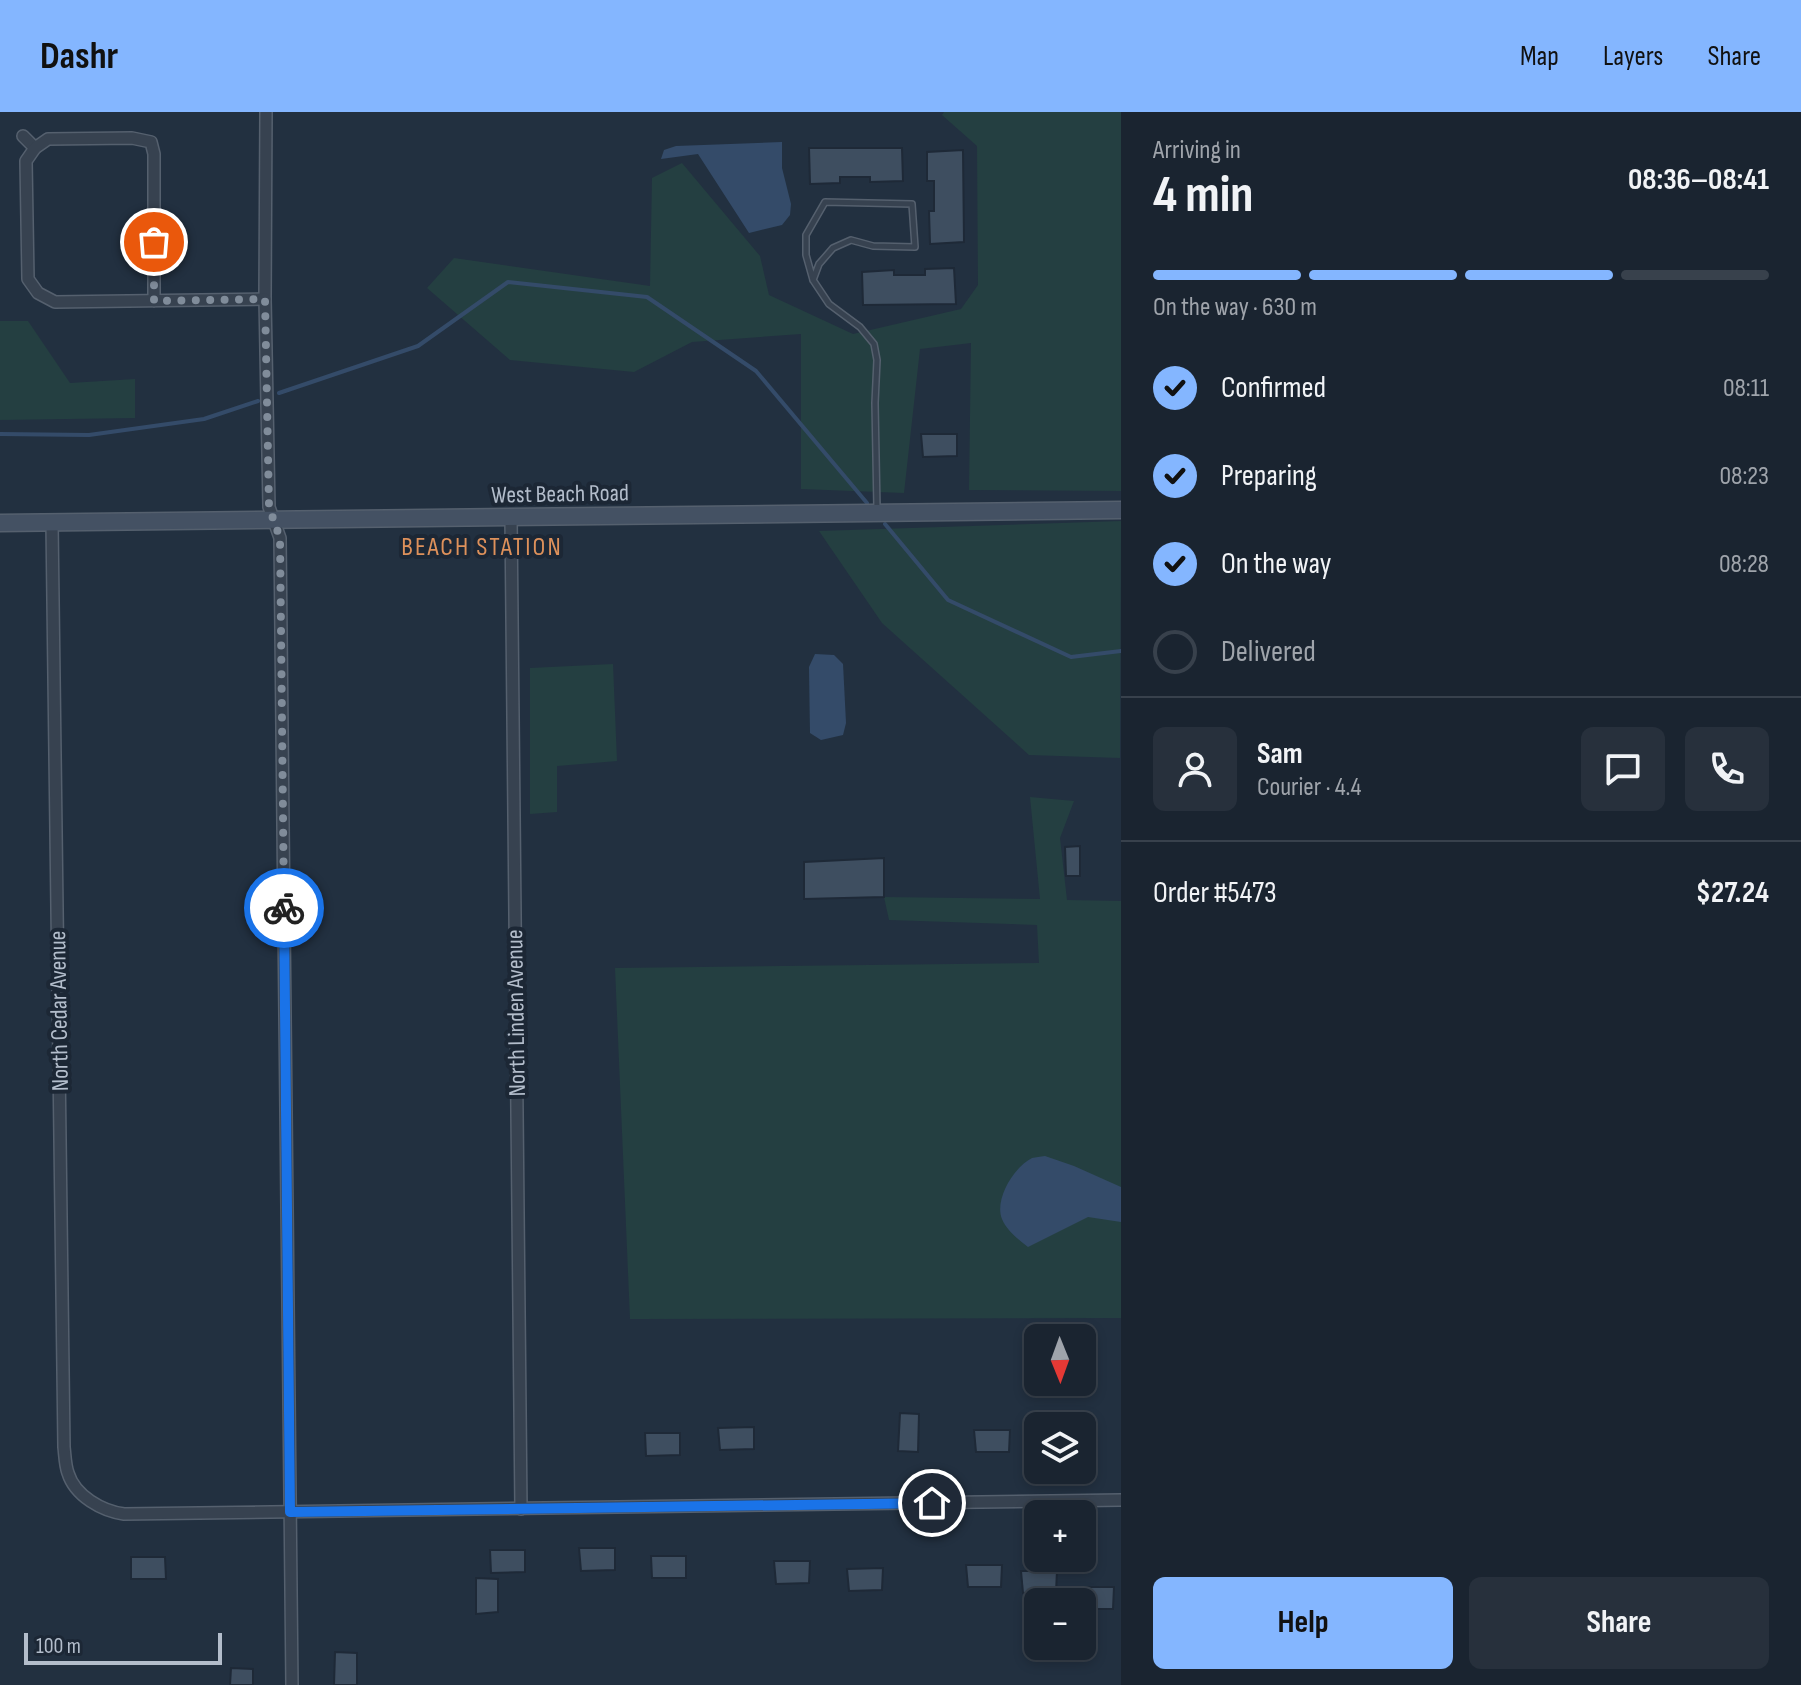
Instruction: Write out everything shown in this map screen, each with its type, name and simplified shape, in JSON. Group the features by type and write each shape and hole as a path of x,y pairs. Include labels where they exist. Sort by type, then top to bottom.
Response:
{"street":[{"path":"266,112 265,299 269,507 280,538 292,1685"},
{"path":"23,136 35,148"},
{"path":"154,301 155,138 48,139 35,148 26,161 28,279 38,293 55,302 154,301 265,299"},
{"name":"West Beach Road","path":"0,523 1121,510"},
{"name":"North Linden Avenue","path":"511,518 521,1509"},
{"name":"North Cedar Avenue","path":"52,523 64,1447 68,1475 90,1501 108,1512 290,1512"},
{"path":"290,1512 1121,1500"}],"lane":[{"path":"813,280 819,264 833,248 851,240 873,246 915,247 912,204 825,202 806,235 806,255 813,280 829,304 860,327 874,344 877,360 877,514"}],"green space":[{"path":"944,112 1121,112 1121,491 969,490 971,343 920,349 904,493 801,489 801,334 692,342 634,372 510,360 427,288 454,258 650,286 652,178 682,163 760,256 769,295 853,334 961,309 978,285 977,146 942,115"},
{"path":"0,321 28,321 70,383 135,379 135,418 0,420"},
{"path":"1121,521 1120,758 1029,755 882,623 819,531"},
{"path":"613,664 617,761 557,766 557,812 530,814 530,668"},
{"path":"1030,797 1074,801 1060,838 1067,900 1121,901 1121,1318 630,1319 615,968 1039,963 1037,925 889,920 884,897 1040,899"}],"water":[{"path":"782,142 782,168 791,204 790,215 782,225 749,233 698,154 661,159 664,150 676,146"},
{"path":"815,654 834,655 843,664 846,723 843,735 821,740 810,733 809,667"},
{"path":"1045,1156 1121,1187 1121,1222 1088,1217 1028,1247 1017,1238 1002,1219 1003,1193 1012,1176 1025,1162"}],"building":[{"path":"809,148 902,148 903,181 870,182 870,177 840,177 840,183 810,184"},
{"path":"963,150 964,242 930,244 929,211 934,211 934,181 927,181 927,152"},
{"path":"954,268 956,304 863,305 862,272 894,270 894,275 925,275 925,269"},
{"path":"921,434 957,434 957,456 923,457"},
{"path":"1080,846 1080,876 1066,876 1065,847"},
{"path":"884,858 884,897 804,899 804,862"},
{"path":"900,1413 919,1414 918,1452 898,1451"},
{"path":"754,1427 754,1449 720,1450 718,1428"},
{"path":"974,1430 1010,1430 1009,1452 976,1452"},
{"path":"645,1433 680,1433 680,1455 646,1456"},
{"path":"579,1548 615,1548 615,1570 581,1571"},
{"path":"490,1550 525,1550 525,1572 491,1573"},
{"path":"651,1556 686,1556 686,1578 652,1578"},
{"path":"131,1557 165,1557 166,1579 131,1579"},
{"path":"774,1561 810,1561 809,1583 776,1584"},
{"path":"966,1565 1002,1565 1001,1587 968,1587"},
{"path":"883,1568 882,1590 849,1591 847,1569"},
{"path":"1021,1571 1057,1572 1056,1588 1024,1588 1023,1593"},
{"path":"476,1578 498,1579 498,1612 476,1614"},
{"path":"1114,1587 1113,1609 1096,1609 1096,1588 1078,1588"},
{"path":"335,1652 357,1653 357,1685 334,1685"},
{"path":"231,1668 253,1669 253,1685 230,1685"}],"waterway":[{"path":"279,393 418,346 508,282 647,297 756,371 867,503"},
{"path":"0,434 89,435 204,419 258,401"},
{"path":"885,524 948,600 1071,657 1121,651"}],"way so far":[{"path":"154,242 154,301 265,299 269,507 280,538 284,908"}],"district":[{"name":"BEACH STATION","path":"482,547"}],"route":[{"path":"284,908 290,1512 932,1503"}]}
